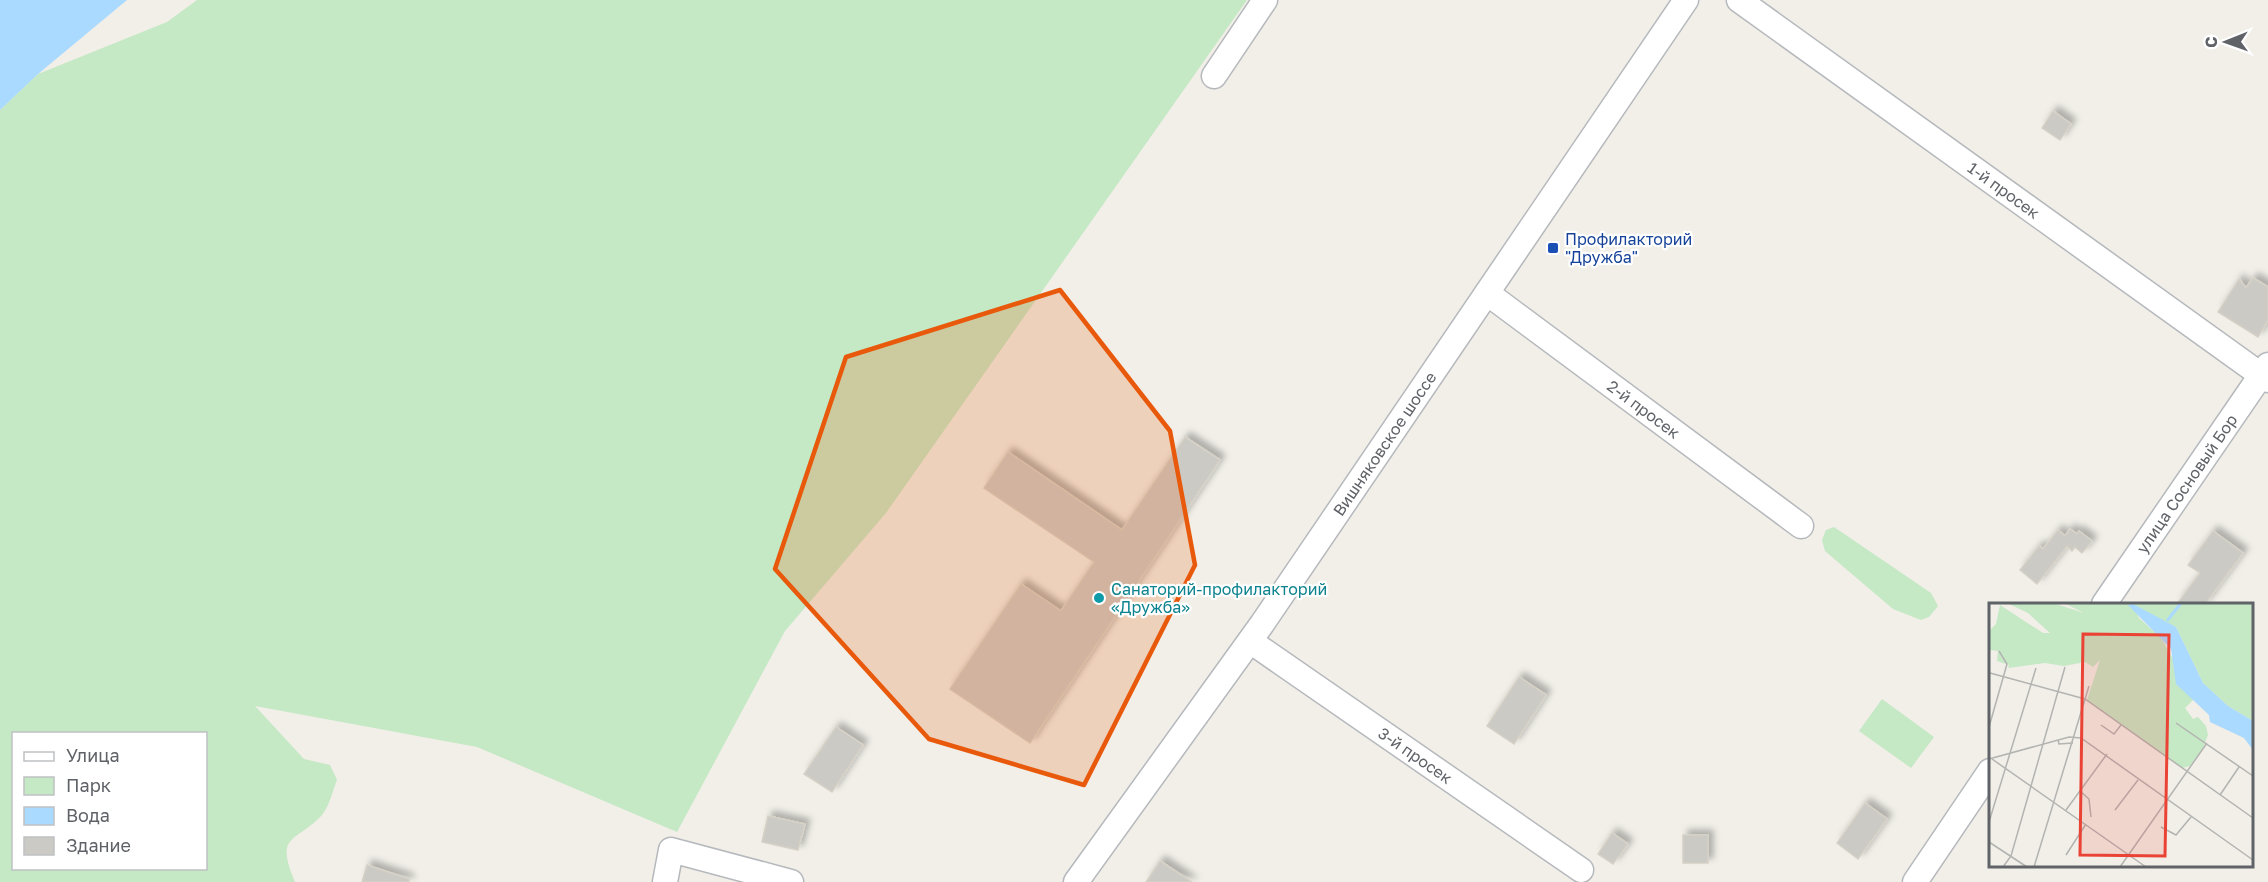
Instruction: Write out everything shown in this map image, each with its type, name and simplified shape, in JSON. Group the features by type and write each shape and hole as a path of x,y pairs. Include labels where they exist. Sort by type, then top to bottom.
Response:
{"street":[{"path":"1214,76 1265,0"},
{"name":"Вишняковское шоссе","path":"1076,882 1250,641 1686,0"},
{"name":"1-й просек","path":"1739,0 2266,373"},
{"name":"2-й просек","path":"1487,294 1801,526"},
{"name":"улица Сосновый Бор","path":"2105,603 2266,373"},
{"name":"3-й просек","path":"1250,641 1581,870"},
{"path":"1915,882 1989,772"},
{"path":"665,882 671,850 790,882"}],"highlighted area":[{"path":"1060,290 1170,431 1195,565 1084,785 929,739 775,569 846,357"}],"green space":[{"path":"197,0 1247,0 886,513 785,631 677,832 477,747 255,706 304,759 330,765 337,780 322,815 296,836 287,847 289,866 295,882 0,882 0,110 38,74 167,22"},
{"path":"1834,527 1931,593 1938,606 1929,617 1921,620 1893,609 1825,551 1822,540 1826,530"},
{"path":"1882,699 1934,737 1911,768 1859,731"}],"water":[{"path":"0,0 127,0 38,74 0,110"}],"building":[{"path":"2053,111 2071,124 2060,140 2042,128"},
{"path":"2253,278 2268,287 2268,320 2258,337 2218,312 2239,279 2246,288"},
{"name":"Санаторий-профилакторий «Дружба»","path":"1185,437 1220,460 1030,743 950,689 1021,584 1061,611 1094,562 984,488 1008,452 1122,530"},
{"path":"2070,529 2077,534 2079,531 2092,541 2082,553 2075,547 2072,551 2067,546 2037,584 2020,570 2039,546 2043,549 2058,530 2065,536"},
{"path":"2213,531 2243,553 2206,603 2178,603 2200,573 2188,565"},
{"path":"1519,677 1546,695 1514,744 1487,726"},
{"path":"836,727 863,745 832,792 804,774"},
{"path":"1865,803 1887,819 1858,859 1837,843"},
{"path":"768,816 805,824 798,850 762,842"},
{"path":"1612,833 1628,844 1613,864 1598,854"},
{"path":"1683,835 1708,835 1708,863 1683,863"},
{"path":"1160,861 1192,882 1146,882"},
{"path":"367,865 409,879 409,882 362,882"}],"place":[{"name":"Профилакторий \"Дружба\"","path":"1553,248"},
{"name":"Санаторий-профилакторий «Дружба»","path":"1099,598"}]}
